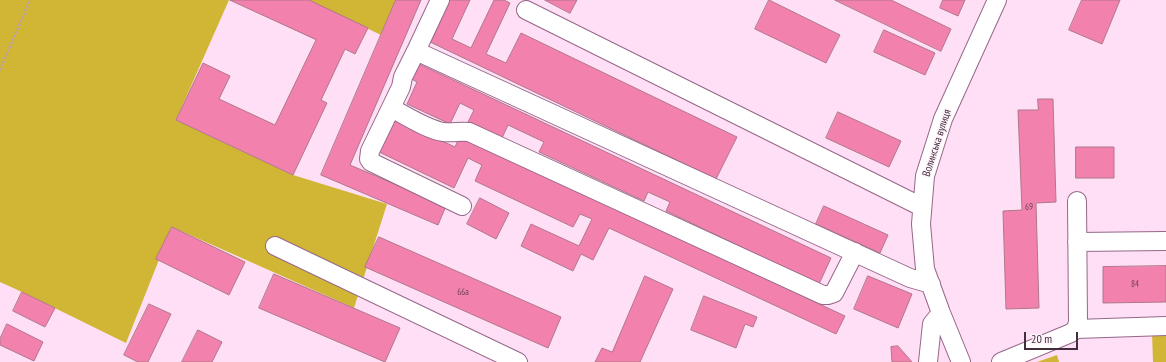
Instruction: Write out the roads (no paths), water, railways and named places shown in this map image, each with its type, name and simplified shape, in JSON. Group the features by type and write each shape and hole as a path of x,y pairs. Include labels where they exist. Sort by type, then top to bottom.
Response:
{"street":[{"path":"440,0 403,78 401,87 370,151 369,159 371,162 462,206"},
{"name":"Волинська вулиця","path":"961,362 941,313 926,269 921,224 924,176 943,119 997,0"},
{"path":"526,10 922,207"},
{"path":"416,51 910,278 931,284"},
{"path":"391,108 430,128 444,132 469,132 823,295 828,296 834,293 854,252"},
{"path":"1001,362 1071,333 1076,329 1078,322 1077,201"},
{"path":"1077,242 1166,241"},
{"path":"275,246 518,362"},
{"path":"928,362 932,324 941,313"},
{"path":"1076,329 1166,326"}]}
